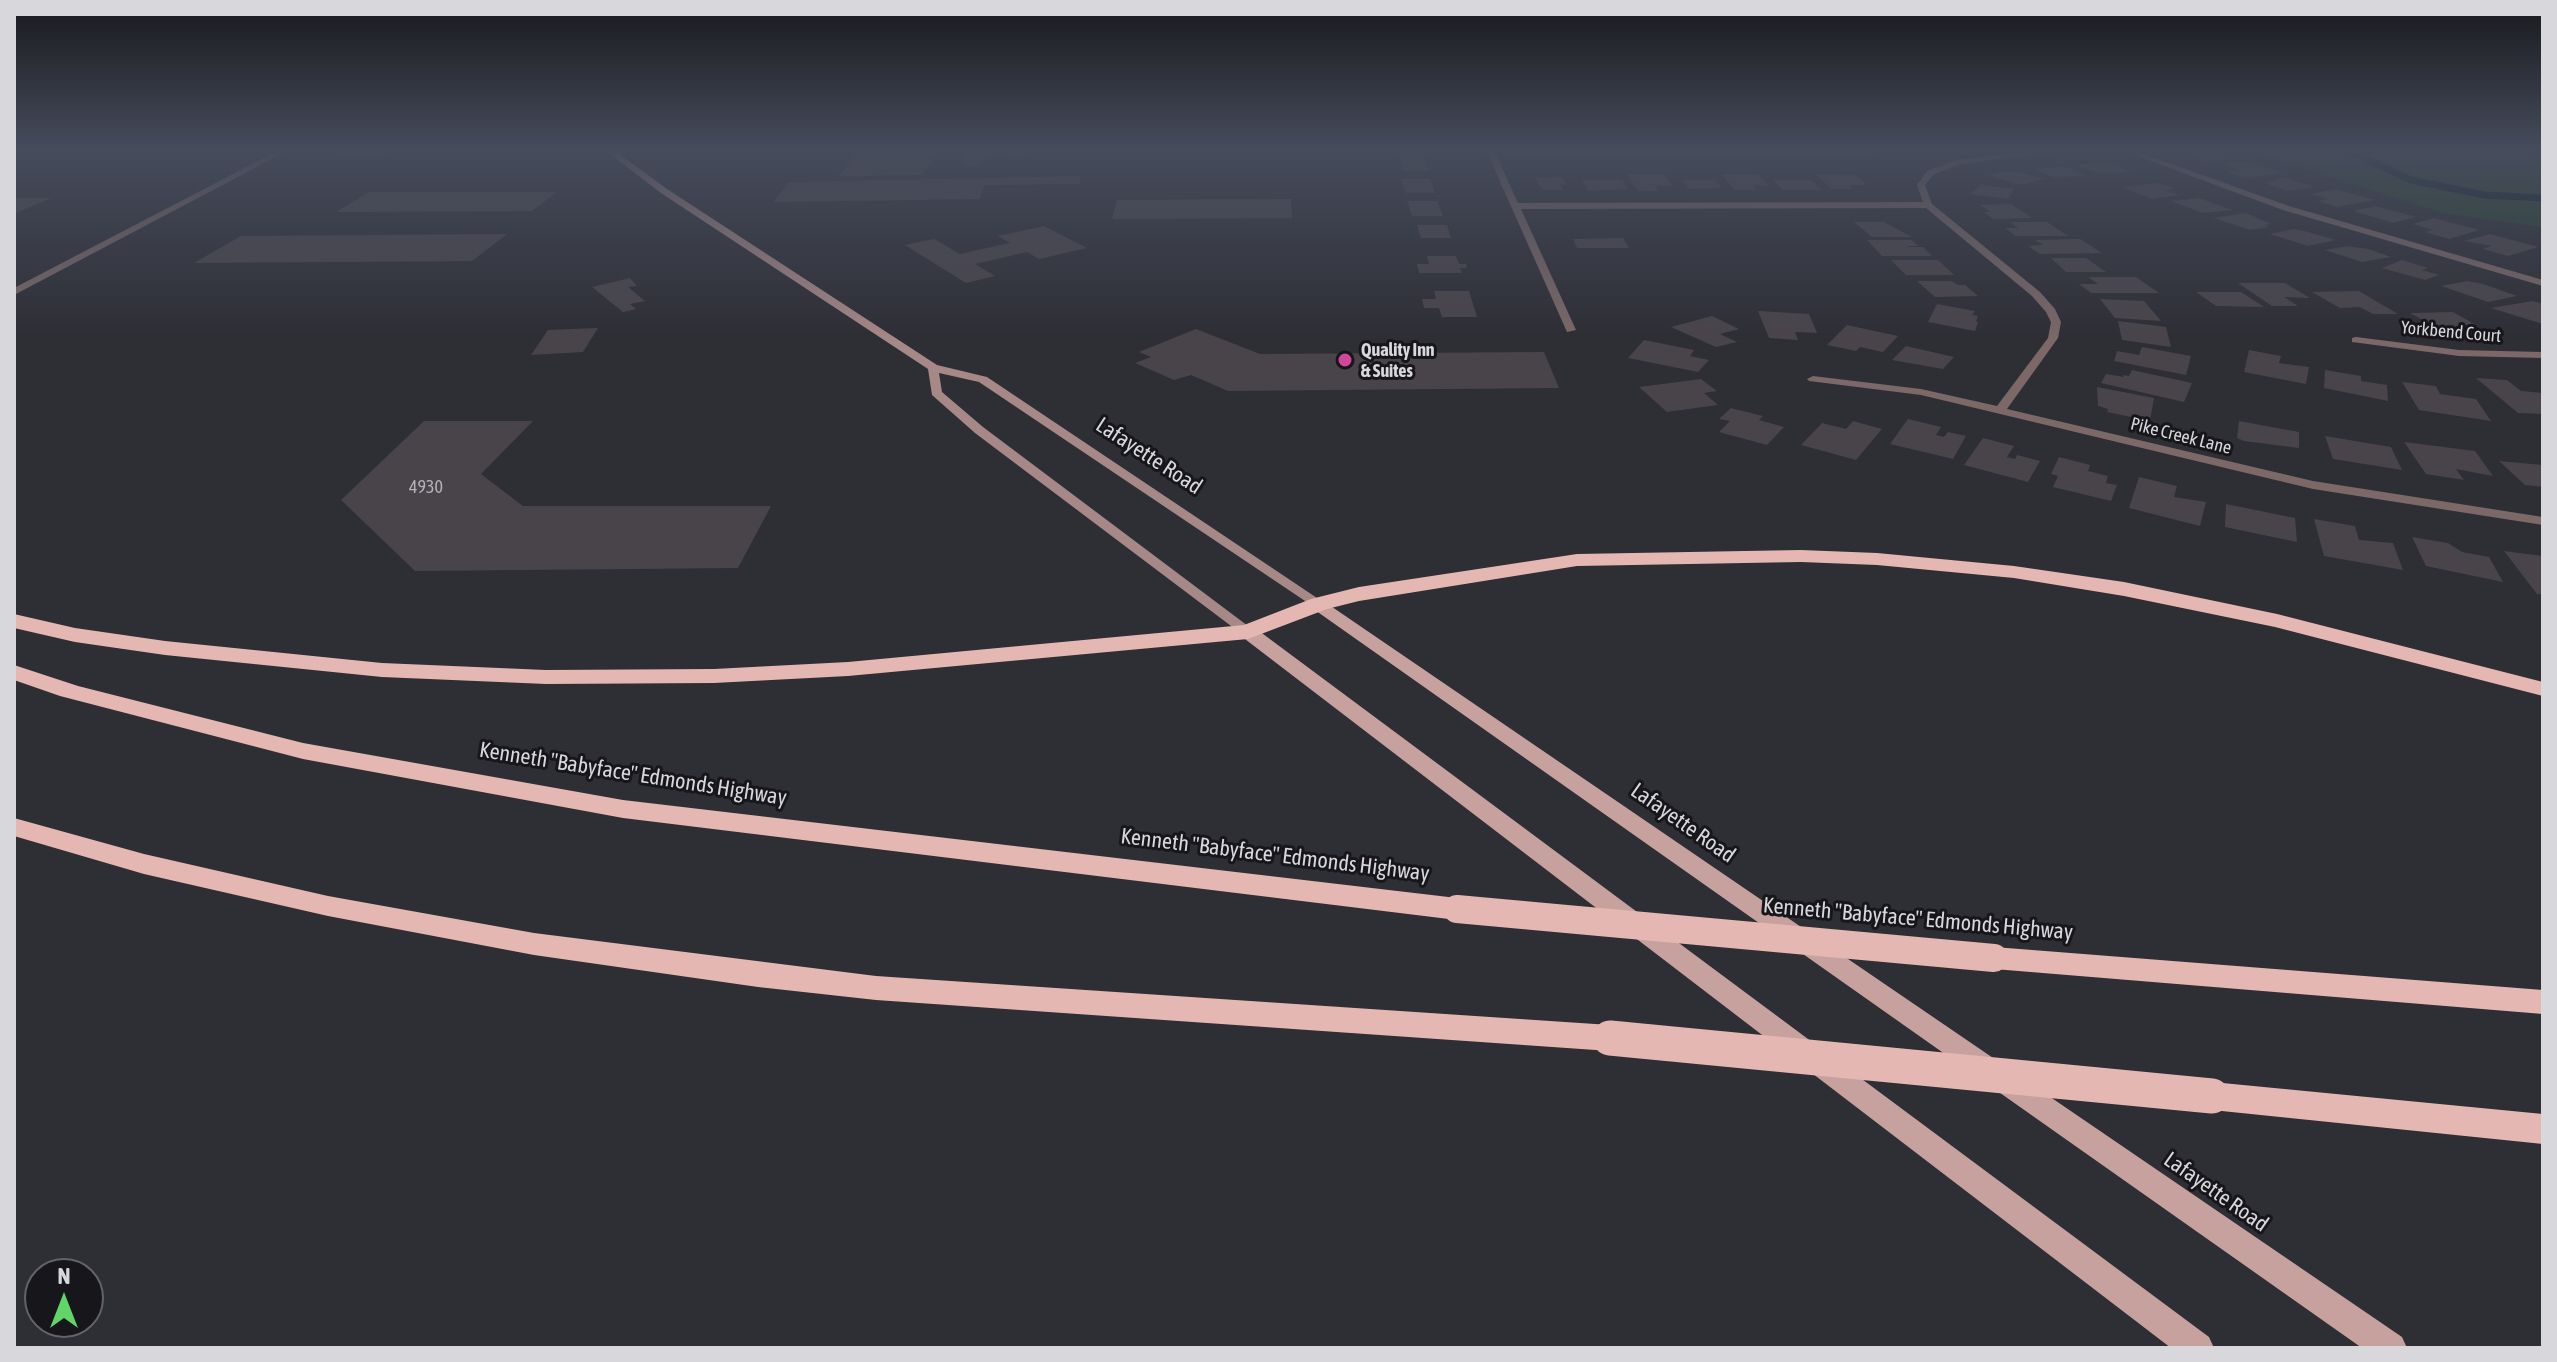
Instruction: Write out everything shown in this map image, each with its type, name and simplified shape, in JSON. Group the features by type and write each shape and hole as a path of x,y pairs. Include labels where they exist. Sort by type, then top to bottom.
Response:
{"highway":[{"path":"14,621 75,635 312,665 546,677 714,676 848,669 1248,632 1319,604 1437,580 1577,560 1747,556 1877,559 2014,572 2181,600 2277,621 2543,689"},
{"name":"Kenneth \"Babyface\" Edmonds Highway","path":"14,672 69,691 303,751 623,809 1457,909 1994,958 2543,1002"},
{"path":"14,827 144,864 328,906 534,944 758,975 876,988 1610,1038 2543,1129"}],"main road":[{"name":"Lafayette Road","path":"698,214 933,368 983,379 1319,604 2390,1348"},
{"path":"933,368 936,393 979,430 2197,1348"}],"street":[{"path":"14,292 164,214"},
{"path":"1520,214 1571,330"},
{"path":"1938,214 2036,294 2056,322 2053,338 2000,410"},
{"path":"2305,214 2543,283"},
{"name":"Yorkbend Court","path":"2356,340 2459,353 2543,355"},
{"name":"Pike Creek Lane","path":"1813,379 1909,390 2313,485 2543,521"}],"green space":[{"path":"2447,214 2543,214 2543,227"}],"building":[{"path":"1113,214 1292,214 1292,218 1112,219"},
{"path":"1411,214 1443,216 1412,216"},
{"path":"1986,214 2025,214 2032,218 1993,219"},
{"path":"2247,214 2271,224 2250,230 2214,218"},
{"path":"2362,214 2403,214 2416,217 2393,223"},
{"path":"2434,218 2479,230 2449,239 2425,232 2433,230 2413,224"},
{"path":"1854,222 1884,222 1912,237 1872,237"},
{"path":"2010,222 2047,222 2068,236 2016,236 2005,228 2018,228"},
{"path":"1417,225 1447,225 1451,238 1421,238"},
{"path":"1044,226 1087,248 1039,259 1027,252 975,264 995,276 966,283 905,245 934,239 960,254 1010,243 998,236"},
{"path":"2294,229 2336,240 2308,246 2270,234"},
{"path":"507,234 472,261 194,263 241,236"},
{"path":"2490,234 2538,247 2508,256 2483,249 2492,246 2464,241"},
{"path":"1623,238 1629,248 1577,248 1573,239"},
{"path":"2080,239 2102,253 2040,254 2028,246 2043,245 2035,240"},
{"path":"1867,240 1912,240 1918,246 1907,246 1923,247 1932,256 1882,256"},
{"path":"2347,246 2391,257 2362,262 2325,250"},
{"path":"1427,256 1456,256 1459,264 1466,264 1467,268 1460,268 1462,273 1419,273 1417,264 1429,264"},
{"path":"2051,258 2086,258 2106,272 2066,272"},
{"path":"1891,260 1938,260 1954,275 1906,275"},
{"path":"2402,260 2439,275 2425,280 2382,268"},
{"path":"2088,277 2136,277 2159,293 2091,293 2079,284 2098,284"},
{"path":"630,278 637,286 628,287 645,301 630,304 636,309 623,312 592,287"},
{"path":"1917,281 1952,281 1965,285 1978,296 1935,297"},
{"path":"2467,281 2517,296 2488,302 2441,286"},
{"path":"2238,283 2285,283 2310,298 2284,297 2298,306 2272,306"},
{"path":"1434,291 1469,291 1477,317 1442,317 1439,308 1424,308 1422,299 1436,299"},
{"path":"2359,291 2398,314 2373,314 2360,307 2340,308 2312,292"},
{"path":"2196,292 2241,292 2264,307 2216,306"},
{"path":"2100,299 2144,301 2161,321 2115,318"},
{"path":"2533,301 2543,304 2543,324 2491,308"},
{"path":"1937,304 1975,311 1972,315 1978,316 1978,322 1975,331 1928,322"},
{"path":"1758,311 1809,314 1817,333 1795,332 1798,340 1769,338"},
{"path":"2453,312 2476,325 2458,325 2464,329 2439,329 2410,313"},
{"path":"1712,316 1739,329 1720,334 1737,342 1716,347 1671,327"},
{"path":"2118,321 2166,327 2171,347 2122,340"},
{"path":"1847,325 1898,336 1883,352 1827,345"},
{"path":"598,328 583,352 531,355 548,330"},
{"name":"Quality Inn & Suites","path":"1196,329 1260,354 1544,352 1559,388 1228,391 1191,375 1174,380 1135,363 1151,357 1139,352"},
{"path":"1644,340 1694,350 1690,356 1709,360 1698,372 1628,358"},
{"path":"1906,346 1954,357 1943,369 1892,360"},
{"path":"2142,347 2191,356 2186,375 2114,361 2117,351 2139,355"},
{"path":"2249,350 2281,356 2279,363 2309,367 2306,384 2244,372"},
{"path":"2132,370 2192,383 2184,402 2101,383 2106,374 2124,377 2129,376"},
{"path":"2325,370 2361,376 2361,381 2387,385 2388,401 2324,388"},
{"path":"2476,378 2507,380 2521,391 2543,393 2543,414 2518,413"},
{"path":"1701,379 1717,391 1704,393 1718,405 1667,412 1639,387"},
{"path":"2402,382 2436,386 2440,394 2476,399 2491,421 2419,410"},
{"path":"2097,387 2154,398 2150,421 2107,412 2108,409 2098,406"},
{"path":"1731,408 1763,416 1759,420 1784,427 1767,445 1719,432 1730,421 1719,419"},
{"path":"1908,419 1941,427 1936,435 1944,437 1948,432 1966,436 1953,459 1890,444"},
{"path":"424,421 533,421 481,474 523,506 771,506 738,568 415,571 341,500"},
{"path":"1853,421 1882,429 1856,460 1801,445 1822,423 1846,429"},
{"path":"2239,421 2299,432 2299,448 2237,438"},
{"path":"2325,436 2391,447 2402,470 2333,459"},
{"path":"1983,438 2014,446 2007,457 2015,459 2017,455 2040,461 2028,482 1964,465"},
{"path":"2404,442 2475,451 2493,476 2456,469 2464,480 2426,474"},
{"path":"2059,457 2090,465 2088,471 2108,476 2106,483 2117,485 2111,501 2053,487 2058,476 2051,474"},
{"path":"2499,461 2543,465 2543,487 2525,485"},
{"path":"2139,477 2177,486 2174,497 2206,502 2200,526 2129,508"},
{"path":"2226,504 2295,518 2297,542 2225,527"},
{"path":"2314,519 2355,526 2359,540 2393,543 2403,570 2324,556"},
{"path":"2412,537 2448,543 2462,552 2489,557 2503,582 2426,566"},
{"path":"2504,551 2543,556 2543,594 2537,594"}],"place":[{"name":"Quality Inn & Suites","path":"1345,360"}]}
